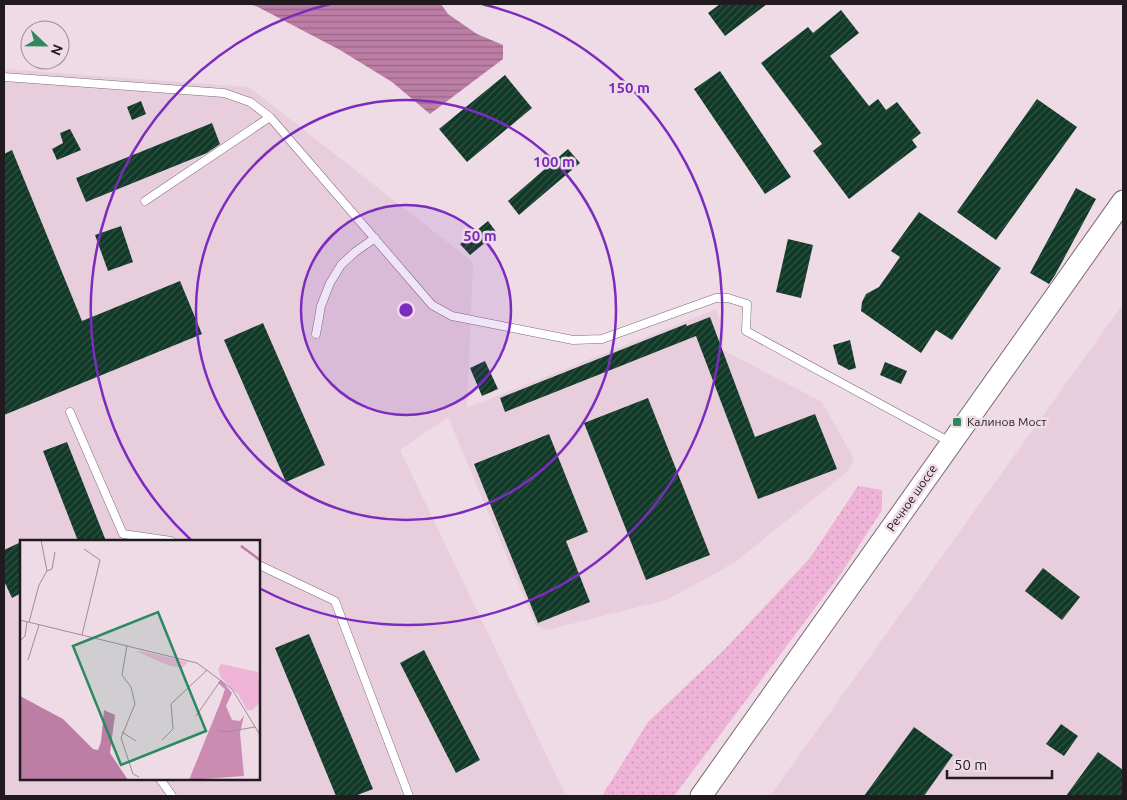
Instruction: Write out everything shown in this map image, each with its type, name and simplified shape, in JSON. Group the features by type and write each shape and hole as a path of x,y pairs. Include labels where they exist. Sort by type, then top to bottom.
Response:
{"street":[{"name":"Речное шоссе","path":"701,796 1123,200"}],"lane":[{"path":"4,77 224,92 250,102 270,117 432,305 452,316 573,340 602,339 716,298 728,298 747,304 746,331 952,443"},
{"path":"145,200 270,117"},
{"path":"316,334 321,306 330,283 341,265 374,238"},
{"path":"70,412 123,534 164,540"},
{"path":"260,565 336,600 408,796"},
{"path":"161,780 172,796"}],"shaded area":[{"path":"247,4 441,4 448,14 477,34 503,45 503,59 430,114 392,82 340,50 256,6"},
{"path":"4,69 249,87 473,262 467,408 716,309 724,331 723,350 822,402 854,459 847,472 735,562 666,600 547,630 536,626 448,417 400,450 566,796 4,796"},
{"path":"1123,304 1123,796 770,796"},
{"path":"858,486 882,490 882,510 842,572 674,796 602,796 648,722 725,649 810,558"}],"building":[{"path":"720,4 767,4 725,36 708,13"},
{"path":"841,10 859,33 830,56 869,106 878,99 886,110 897,102 921,133 912,140 917,147 849,199 813,151 822,144 761,63 808,27 813,33"},
{"path":"720,71 791,177 765,194 694,89"},
{"path":"505,75 532,108 467,162 439,129"},
{"path":"1037,99 1077,127 996,240 957,212"},
{"path":"141,101 146,114 132,120 127,107"},
{"path":"212,123 220,144 207,153 86,202 76,178"},
{"path":"70,129 81,150 57,160 52,149 63,143 60,133"},
{"path":"568,149 580,163 519,215 508,201"},
{"path":"12,150 82,321 180,281 202,334 4,415 4,154"},
{"path":"1076,188 1096,199 1049,284 1030,273"},
{"path":"919,212 1001,268 952,340 936,330 921,353 861,311 862,302 866,294 879,287 900,257 891,251"},
{"path":"488,221 497,233 470,255 460,244"},
{"path":"121,226 133,262 108,271 95,235"},
{"path":"788,239 813,245 801,298 776,292"},
{"path":"710,317 755,437 815,414 837,469 758,499 696,336 505,412 500,398 686,324 687,326"},
{"path":"263,323 325,465 286,482 224,340"},
{"path":"850,340 856,368 849,370 838,364 833,345"},
{"path":"485,361 498,389 482,396 470,368"},
{"path":"885,362 907,371 901,384 880,375"},
{"path":"648,398 710,555 646,580 584,423"},
{"path":"549,434 588,532 566,541 590,602 538,623 474,464"},
{"path":"67,442 106,540 78,540 43,451"},
{"path":"20,542 20,594 12,598 4,581 4,550"},
{"path":"1043,568 1080,597 1062,620 1025,591"},
{"path":"309,634 373,789 355,796 336,796 275,648"},
{"path":"424,650 480,760 456,773 400,663"},
{"path":"1061,724 1078,736 1064,756 1046,744"},
{"path":"914,727 953,755 924,796 864,796"},
{"path":"1098,752 1123,770 1123,796 1066,796"}],"place":[{"name":"Калинов Мост","path":"957,422"}]}
